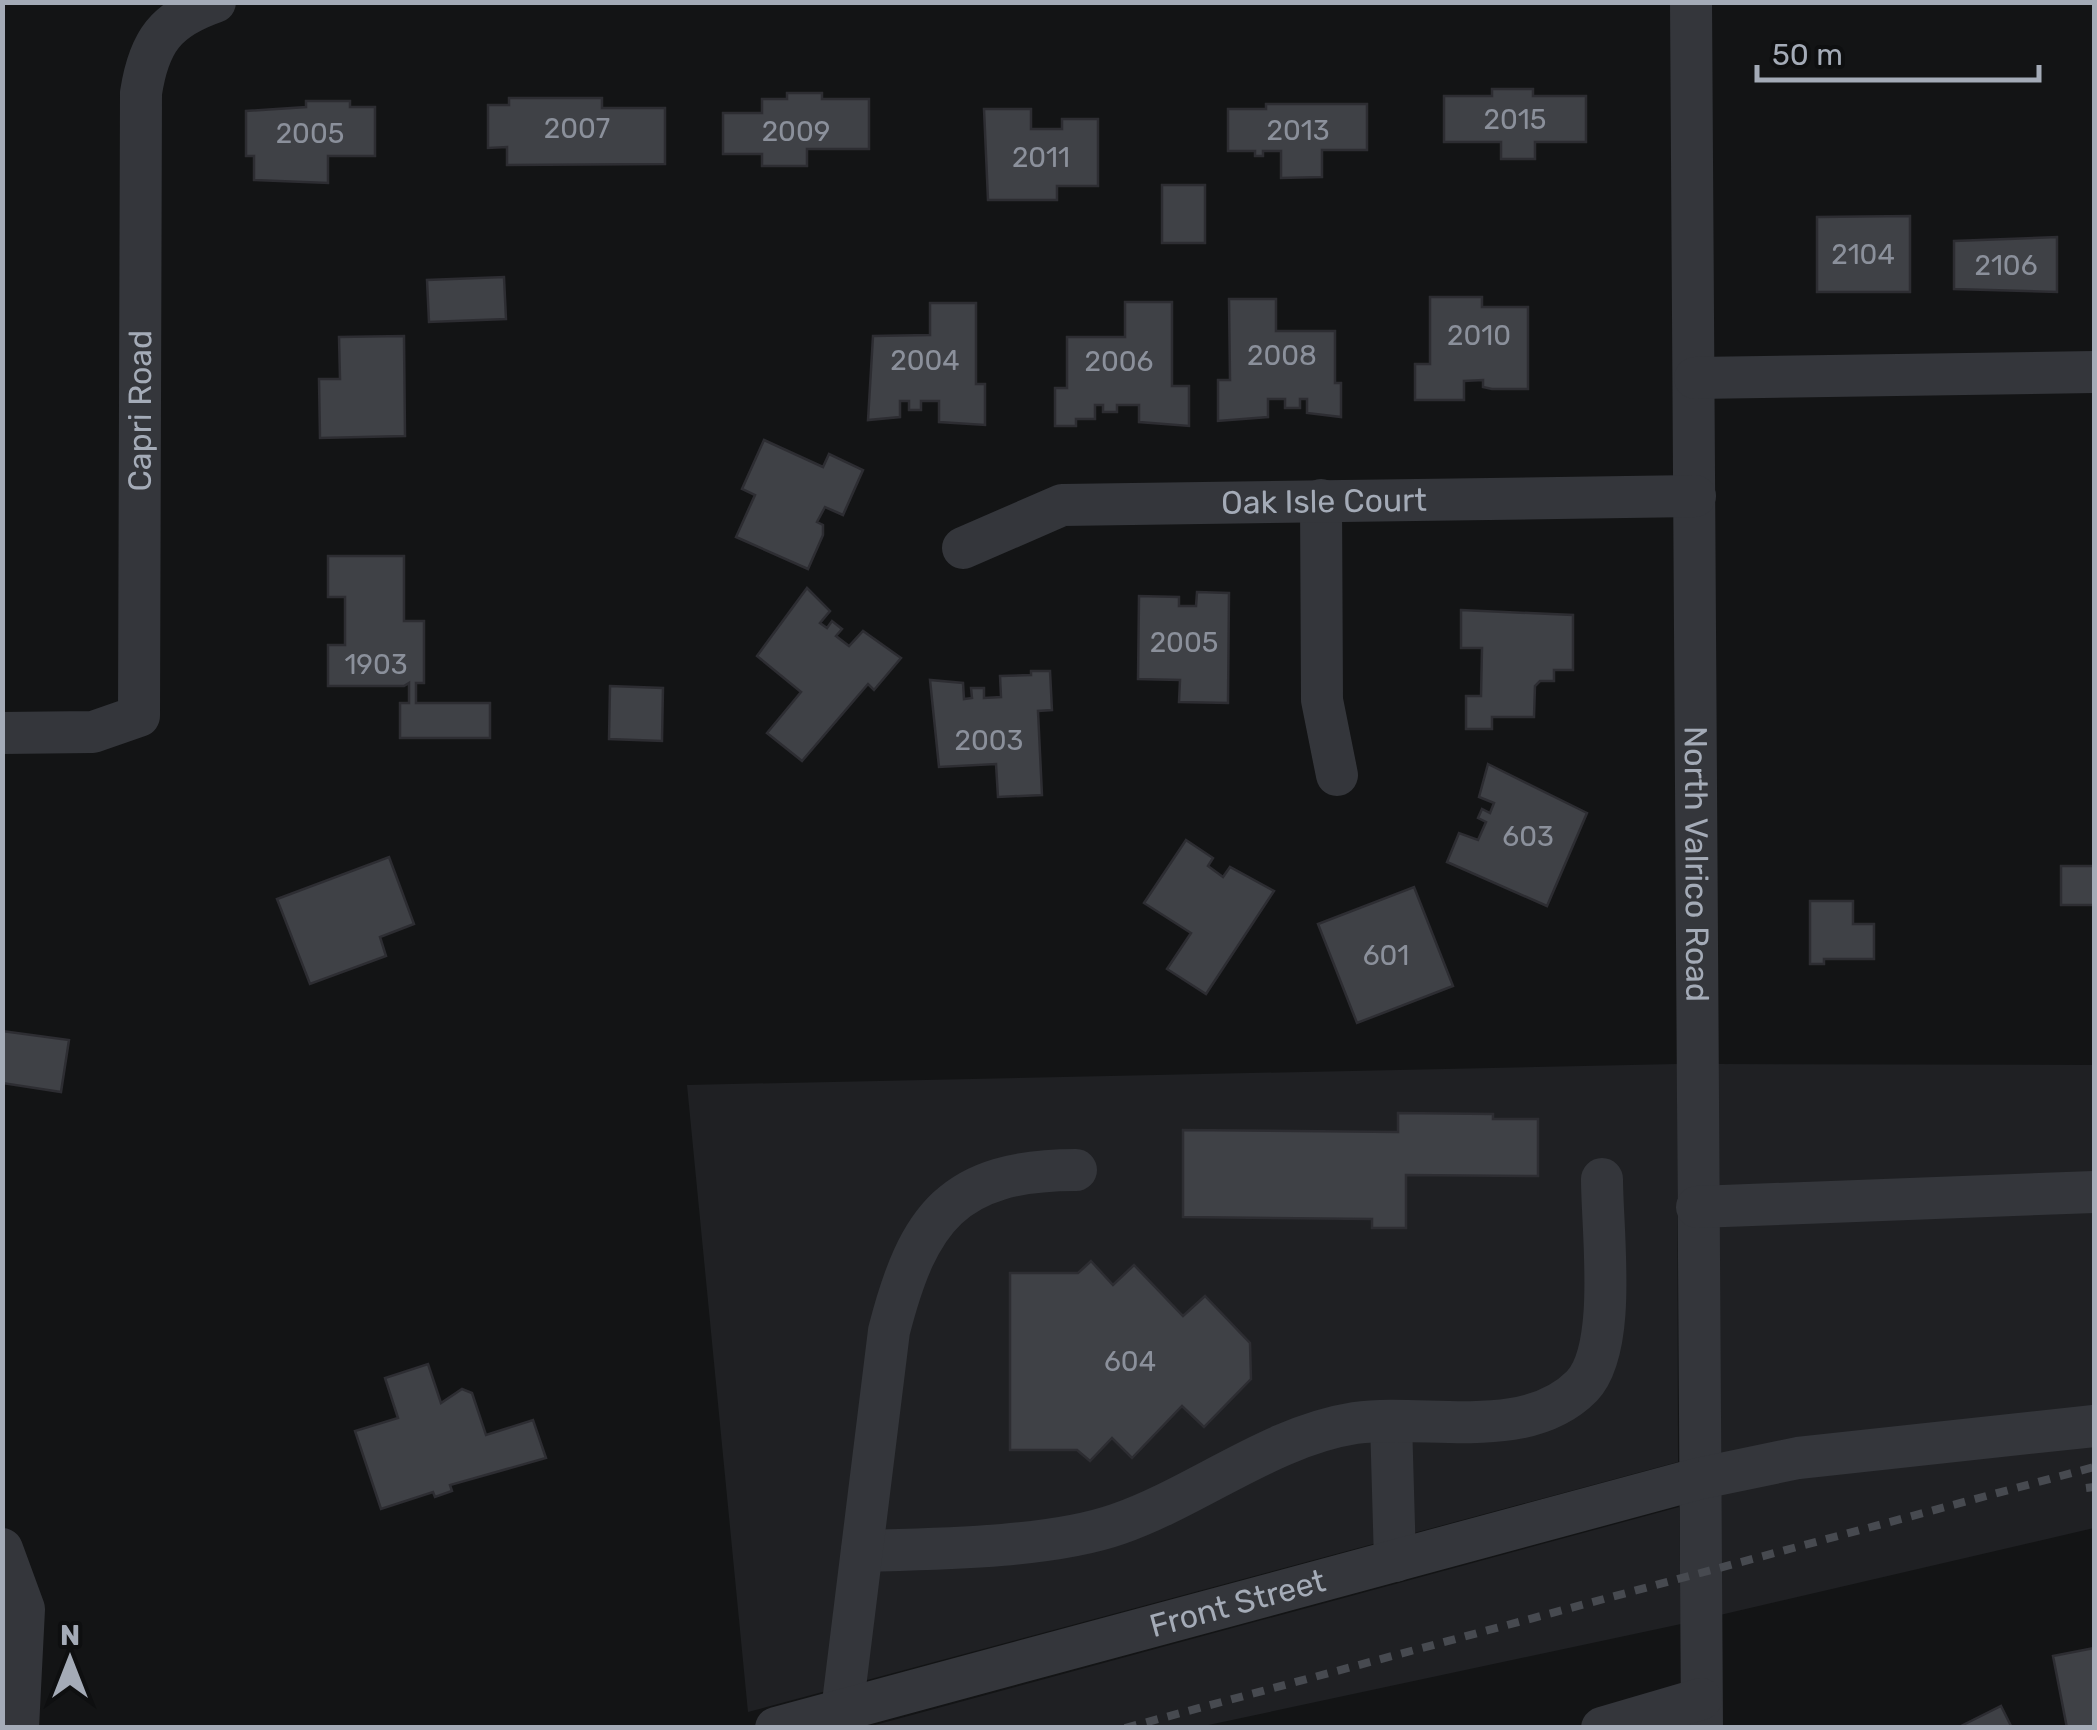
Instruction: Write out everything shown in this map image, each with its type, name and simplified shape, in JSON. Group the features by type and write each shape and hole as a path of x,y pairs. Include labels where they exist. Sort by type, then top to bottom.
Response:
{"street":[{"name":"Capri Road","path":"2,733 92,732 139,716 141,92 146,62 161,34 183,13 216,2"},
{"name":"North Valrico Road","path":"1691,2 1701,1713"},
{"path":"1694,378 2094,372"},
{"name":"Oak Isle Court","path":"962,548 1062,505 1694,496"},
{"path":"1322,500 1322,700 1338,775"},
{"path":"842,1711 889,1332 903,1278 926,1233 958,1197 988,1180 1027,1170 1076,1170"},
{"path":"862,1551 954,1549 1116,1525 1322,1430 1391,1422 1505,1420 1552,1409 1584,1384 1603,1345 1602,1179"},
{"path":"1697,1206 2094,1192"},
{"path":"1391,1422 1394,1561"},
{"name":"Front Street","path":"776,1728 1697,1480 1798,1458 2094,1426"},
{"path":"2,1549 24,1610 18,1728"},
{"path":"1602,1728 1701,1713"}],"shaded area":[{"path":"1677,1064 1678,1462 748,1712 687,1085"},
{"path":"1716,1064 2094,1065 2094,1528 1720,1615"},
{"path":"1679,1507 1681,1624 1199,1727 864,1728"}],"building":[{"path":"1492,89 1533,89 1533,96 1586,96 1586,142 1535,142 1535,159 1501,159 1501,142 1444,142 1444,96 1492,96"},
{"path":"787,93 822,93 822,99 869,99 869,149 807,149 807,166 762,166 762,154 723,154 723,113 762,113 762,99 787,99"},
{"path":"509,98 602,98 602,108 665,108 665,164 507,165 507,147 488,148 488,105 509,105"},
{"path":"306,101 350,101 350,107 375,107 375,156 328,156 328,183 254,180 254,156 246,156 246,111 306,107"},
{"path":"1266,104 1367,104 1367,150 1322,150 1322,177 1281,178 1281,151 1263,151 1263,156 1255,156 1255,151 1228,151 1228,109 1266,109"},
{"path":"984,109 1031,109 1031,129 1062,129 1062,119 1098,119 1098,186 1057,186 1057,200 988,200"},
{"path":"1162,185 1205,185 1205,243 1162,243"},
{"path":"1910,216 1910,292 1817,292 1817,217"},
{"path":"2057,237 2057,292 1954,289 1954,241"},
{"path":"504,277 506,319 429,322 427,280"},
{"path":"1430,297 1482,297 1482,307 1528,307 1528,389 1492,389 1483,387 1483,380 1464,381 1464,400 1415,400 1415,364 1430,364"},
{"path":"1229,299 1276,299 1276,331 1335,331 1335,383 1341,383 1341,417 1307,413 1307,399 1300,399 1300,408 1285,408 1285,399 1268,399 1268,417 1218,421 1218,380 1230,380"},
{"path":"1125,302 1172,302 1172,386 1189,386 1189,426 1139,422 1139,405 1117,405 1117,412 1103,412 1103,405 1095,405 1095,419 1076,419 1076,426 1055,426 1055,388 1067,388 1067,337 1125,337"},
{"path":"930,303 976,303 976,384 985,384 985,425 939,422 939,401 921,401 921,410 909,410 909,401 900,401 900,417 868,420 873,336 930,335"},
{"path":"404,336 405,436 320,438 319,379 340,379 339,337"},
{"path":"764,440 823,467 829,454 863,470 843,515 825,507 817,522 823,525 823,535 808,569 736,537 755,495 742,489"},
{"path":"328,556 404,556 404,621 424,621 424,683 416,683 416,703 490,703 490,738 400,738 400,703 409,703 409,683 328,686 328,645 345,645 345,597 328,597"},
{"path":"807,588 830,611 820,623 827,628 832,621 842,629 836,636 849,646 863,631 901,658 874,690 868,684 802,761 767,733 801,692 757,656"},
{"path":"1197,592 1229,593 1228,703 1179,702 1180,680 1138,679 1139,596 1179,597 1179,606 1196,606"},
{"path":"1461,610 1573,615 1573,670 1554,670 1554,681 1540,681 1535,686 1534,717 1492,717 1492,729 1466,729 1466,696 1481,696 1482,648 1461,648"},
{"path":"1031,671 1050,671 1052,710 1038,711 1042,795 998,797 996,764 939,767 930,680 963,683 964,699 972,698 971,688 984,688 984,698 1001,697 1000,676 1031,675"},
{"path":"610,686 663,688 662,741 609,739"},
{"path":"1488,764 1587,813 1547,906 1447,862 1459,833 1478,840 1486,822 1478,818 1482,809 1490,813 1494,803 1479,797"},
{"path":"1186,840 1213,858 1208,866 1223,877 1230,867 1274,891 1206,994 1167,969 1191,933 1144,903"},
{"path":"389,857 414,924 380,937 386,956 310,984 277,899"},
{"path":"2061,866 2094,866 2094,905 2061,905"},
{"path":"1414,887 1453,986 1357,1023 1318,924"},
{"path":"1810,901 1853,901 1853,924 1874,924 1874,959 1824,959 1824,964 1810,964"},
{"path":"2,1031 69,1040 61,1092 2,1083"},
{"path":"1398,1113 1493,1114 1493,1119 1538,1119 1538,1176 1406,1175 1406,1228 1372,1228 1372,1219 1183,1217 1183,1130 1398,1132"},
{"path":"1091,1261 1113,1285 1134,1265 1183,1316 1205,1296 1250,1343 1251,1379 1204,1427 1182,1406 1132,1458 1112,1438 1090,1461 1077,1450 1010,1450 1010,1273 1078,1273"},
{"path":"428,1364 441,1403 462,1389 472,1393 486,1435 533,1420 546,1458 450,1485 452,1491 435,1497 433,1492 381,1509 355,1431 398,1418 385,1378"},
{"path":"2094,1648 2094,1728 2067,1728 2053,1656"},
{"path":"2001,1706 2012,1728 1959,1727"}],"railway":[{"path":"1125,1728 2094,1467"},
{"path":"2086,1488 2094,1487"}]}
